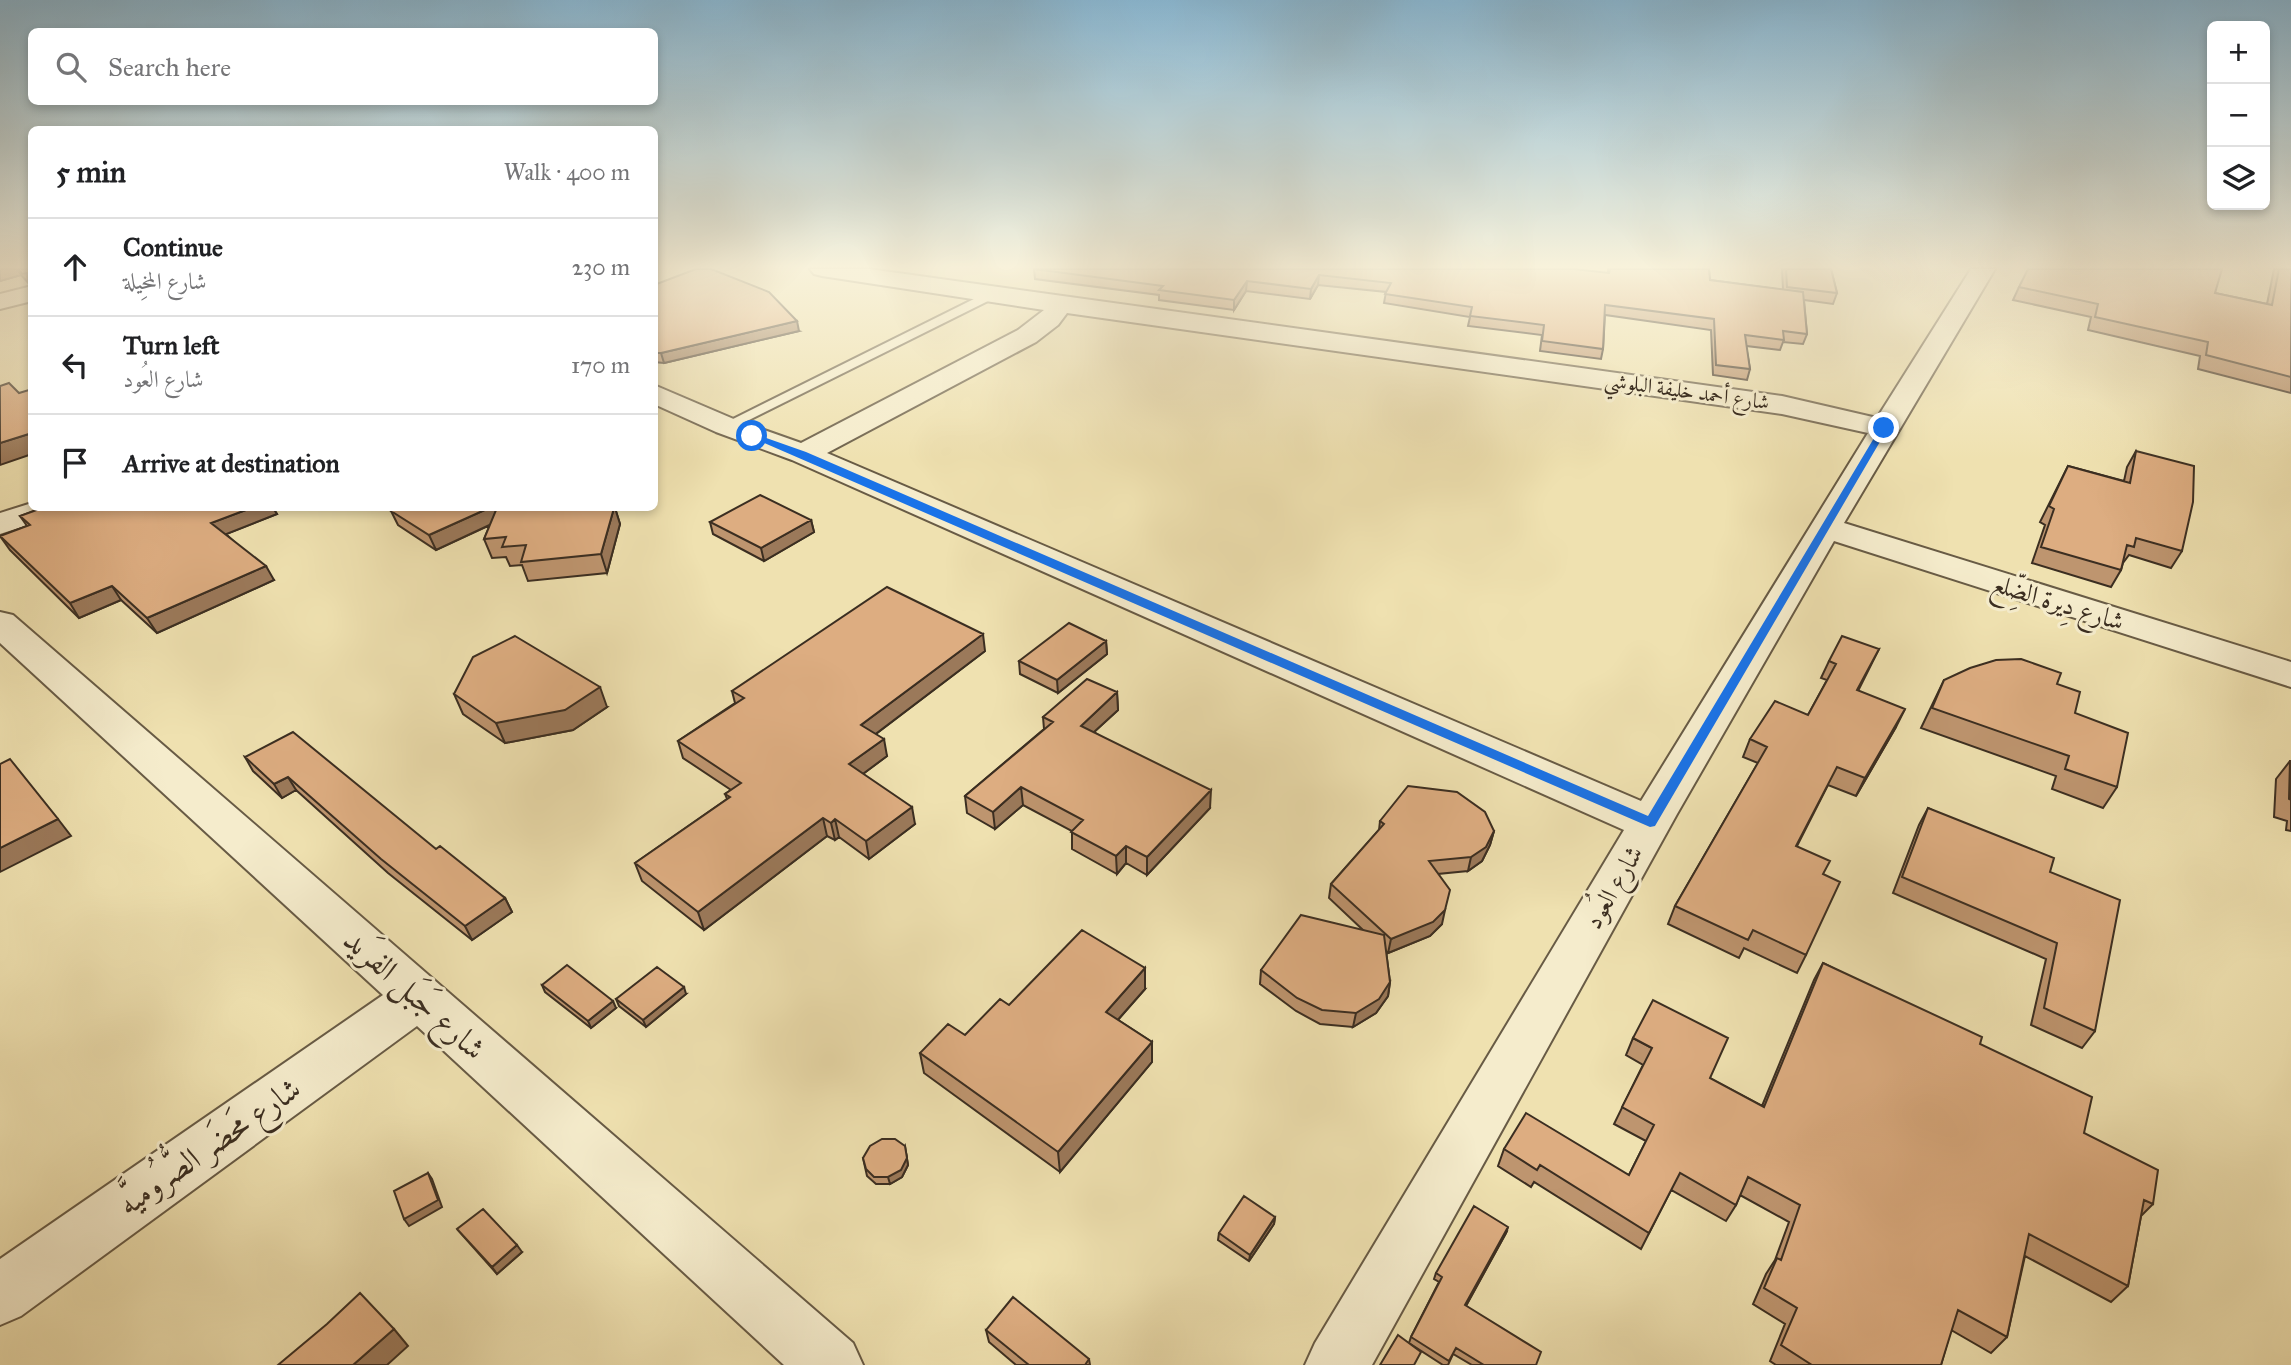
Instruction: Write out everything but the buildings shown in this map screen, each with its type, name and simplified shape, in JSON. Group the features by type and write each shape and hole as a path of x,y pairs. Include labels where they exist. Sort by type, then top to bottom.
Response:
{"street":[{"path":"803,454 1032,333"},
{"name":"شارع أحمد خليفة البلوشي","path":"1260,333 1782,405 1884,428"},
{"name":"شارع العُود","path":"1337,1365 1650,823 1943,333"},
{"path":"658,395 726,426 803,454 1650,823"},
{"path":"0,524 38,511"},
{"name":"شارع دِيرة الضِّلع","path":"1825,528 2291,675"},
{"name":"شارع جَبَل الفرَيد","path":"8,643 418,998 831,1365"},
{"name":"شارع مَحضَر الصُّرُوميَّه","path":"0,1295 418,998"}],"lane":[{"path":"726,426 914,333"}],"route":[{"path":"752,436 803,454 1650,823 1884,428"}]}
